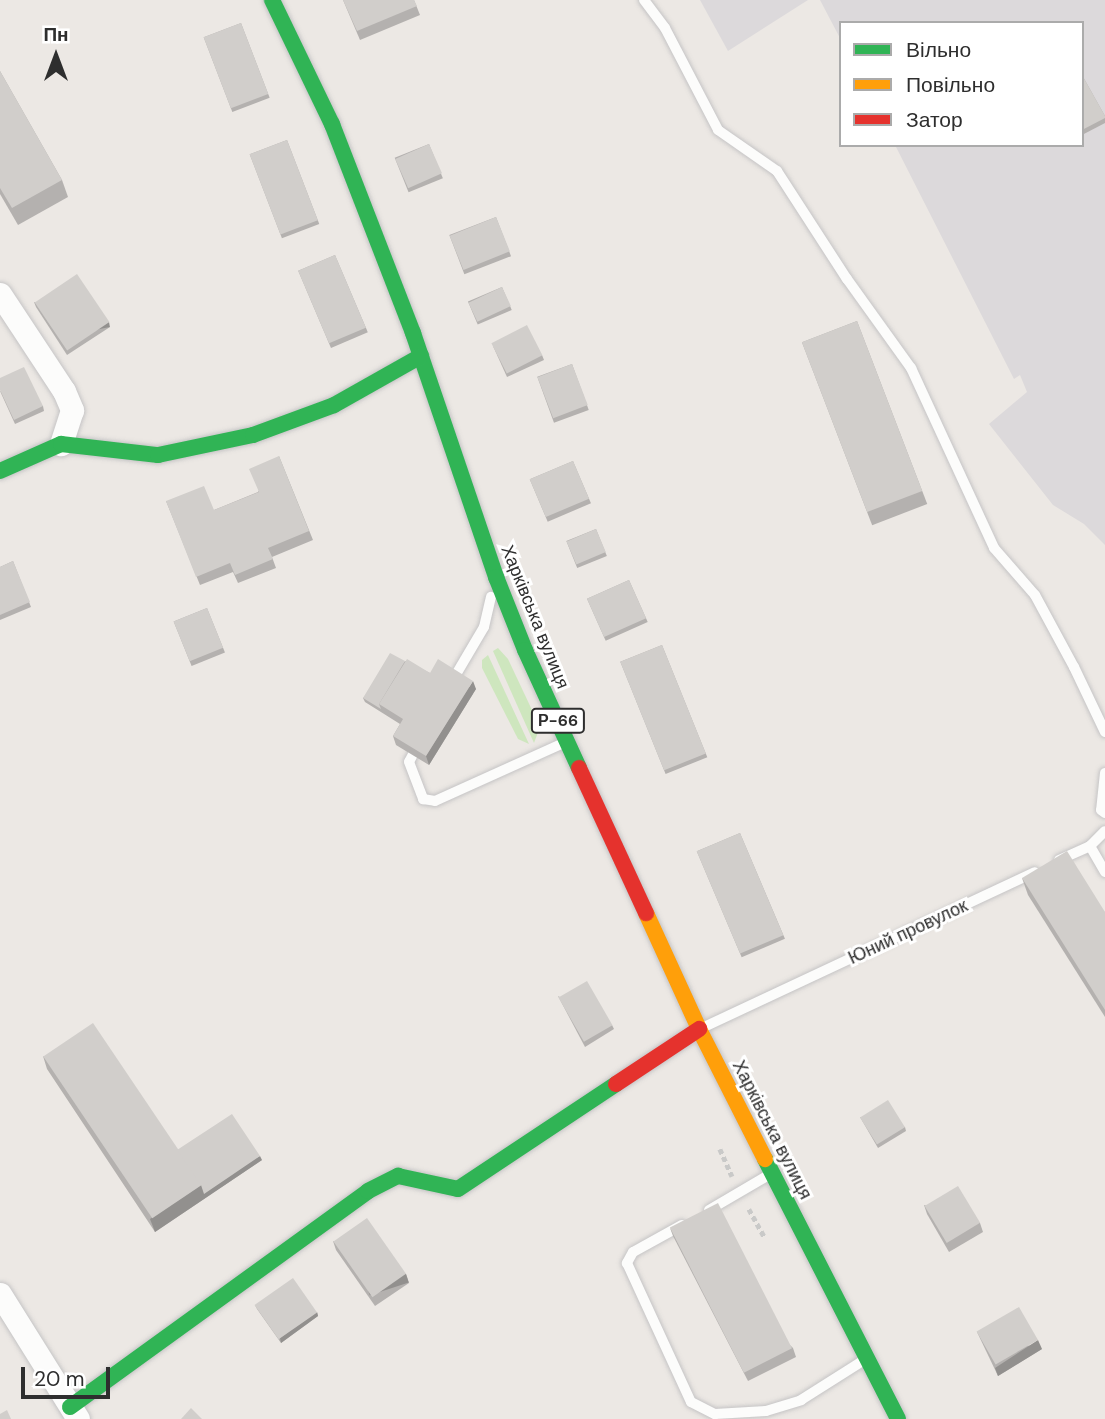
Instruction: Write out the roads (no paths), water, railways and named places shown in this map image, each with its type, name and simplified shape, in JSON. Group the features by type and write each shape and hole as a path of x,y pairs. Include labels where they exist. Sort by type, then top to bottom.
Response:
{"main road":[{"name":"Харківська вулиця","path":"272,0 332,124 421,356 496,577 567,741 699,1030 898,1419"},
{"path":"0,471 61,444 158,455 253,435 334,405 421,356"},
{"path":"74,1413 368,1191 398,1176 458,1189 699,1030"}],"street":[{"path":"0,294 64,391 72,410 61,444"},
{"path":"0,1294 74,1413"}],"lane":[{"path":"644,0 665,29 718,130 777,171 847,279 911,368 994,548 1035,595 1105,732"},
{"path":"448,689 484,627 496,577"},
{"path":"422,738 409,762 423,799 435,801 539,757 567,741"},
{"path":"1105,773 1101,810 1105,813"},
{"name":"Юний провулок","path":"699,1030 1090,846 1105,831"},
{"path":"1090,846 1105,872"},
{"path":"772,1173 633,1252 627,1263 691,1402 715,1414 766,1411 801,1400 866,1358"}]}
